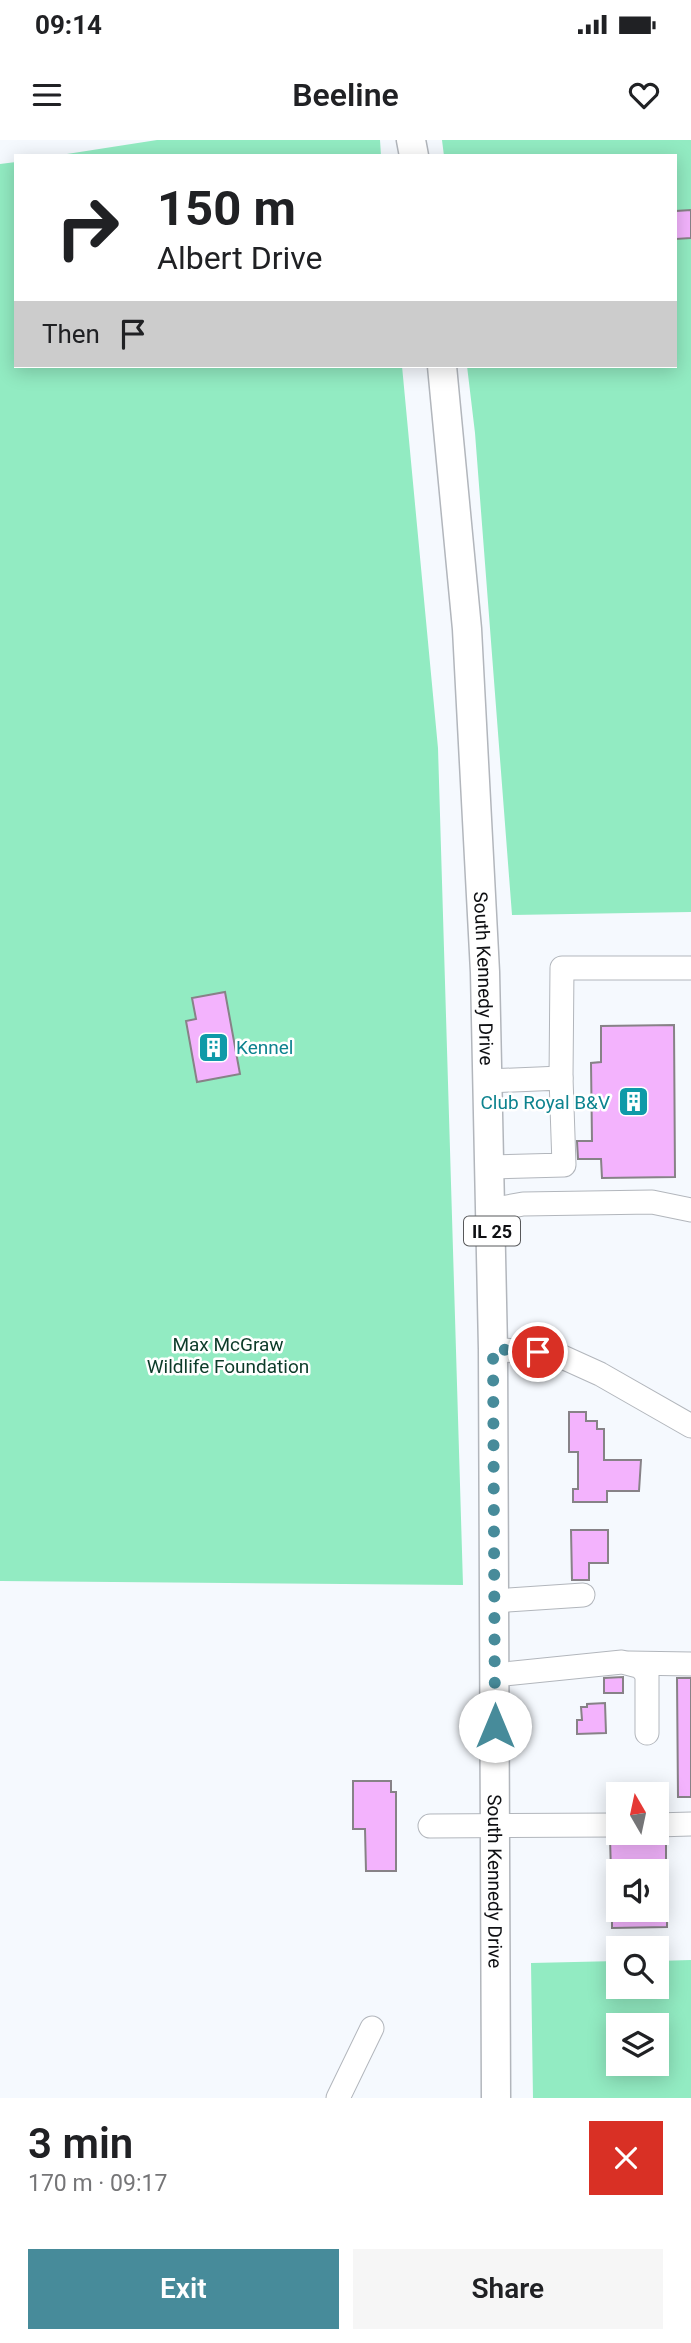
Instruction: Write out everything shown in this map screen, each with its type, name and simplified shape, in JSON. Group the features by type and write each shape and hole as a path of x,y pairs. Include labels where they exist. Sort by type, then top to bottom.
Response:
{"main road":[{"name":"South Kennedy Drive","path":"442,368 467,629 480,843 491,1167 496,2098"}],"street":[{"path":"491,1167 564,1165 562,968 691,968"},
{"path":"488,1081 562,1078"},
{"path":"542,1166 544,1203"},
{"path":"491,1210 523,1204 652,1202 691,1210"},
{"path":"493,1349 558,1354 688,1421"},
{"path":"494,1601 583,1595"},
{"path":"495,1675 622,1662 691,1664"},
{"path":"622,1662 641,1667 647,1675 648,1733"},
{"path":"669,1825 691,1824"},
{"path":"430,1826 606,1825"},
{"path":"338,2098 372,2028"}],"green space":[{"path":"157,140 380,140 381,154 67,154"},
{"path":"442,140 691,140 691,912 512,915 475,433 467,368 677,368 677,154 444,154"},
{"name":"Max McGraw Wildlife Foundation","path":"14,162 14,368 402,368 438,748 463,1585 0,1581 0,164"},
{"path":"691,1960 691,2098 533,2098 531,1963 606,1961 606,1999 669,1999 669,1961"}],"building":[{"path":"691,210 691,238 677,239 677,211"},
{"name":"Kennel","path":"225,992 240,1074 197,1082 186,1021 196,1019 192,998"},
{"name":"Club Royal B&V","path":"674,1025 675,1177 602,1178 601,1159 578,1159 577,1141 592,1141 591,1063 601,1062 601,1026"},
{"path":"569,1412 586,1412 586,1421 597,1421 597,1429 604,1429 604,1460 641,1460 639,1491 607,1491 607,1502 573,1502 573,1489 578,1489 578,1452 569,1452"},
{"path":"571,1530 608,1530 608,1563 589,1563 589,1580 572,1580"},
{"path":"623,1677 623,1693 604,1693 604,1678"},
{"path":"677,1678 691,1678 691,1797 678,1797"},
{"path":"605,1703 606,1733 577,1734 577,1720 582,1720 581,1707"},
{"path":"353,1781 391,1781 391,1792 396,1792 396,1871 366,1871 365,1829 353,1829"},
{"path":"610,1845 666,1845 666,1859 611,1859"},
{"path":"612,1922 667,1922 667,1927 612,1928"}],"place":[{"name":"Kennel","path":"213,1047"},
{"name":"Club Royal B&V","path":"633,1102"}],"route":[{"path":"495,1726 493,1349 538,1352"}]}
